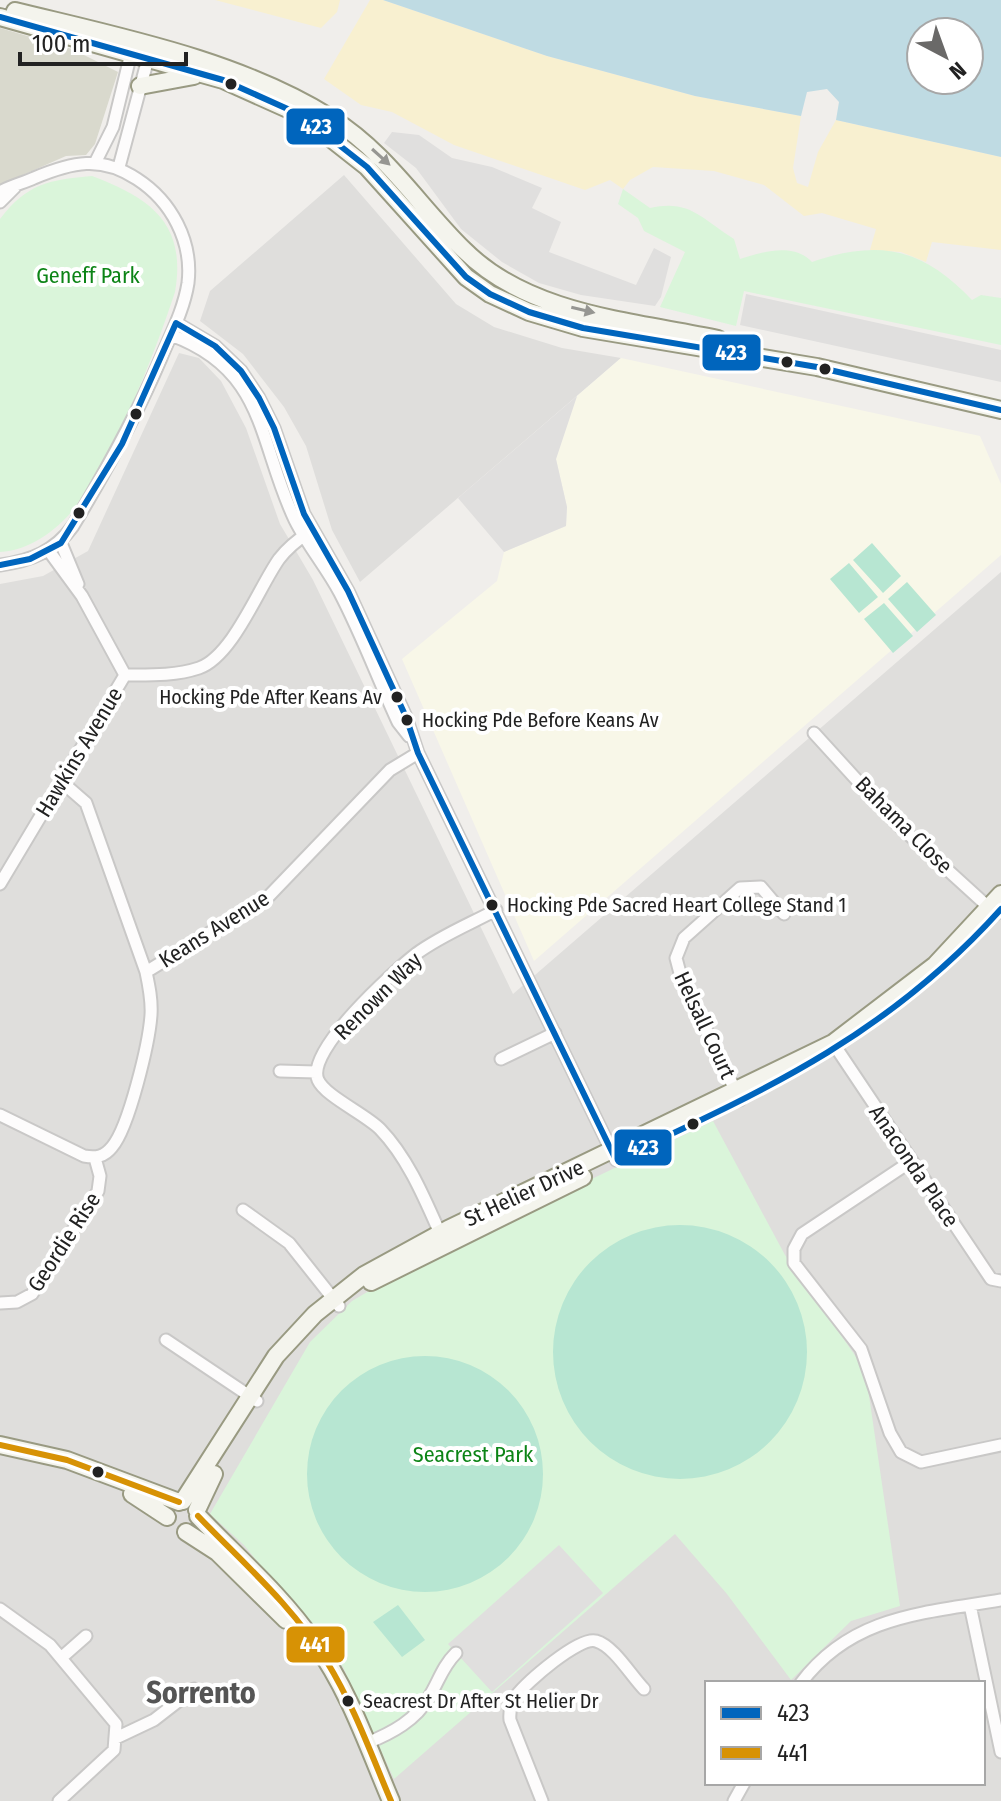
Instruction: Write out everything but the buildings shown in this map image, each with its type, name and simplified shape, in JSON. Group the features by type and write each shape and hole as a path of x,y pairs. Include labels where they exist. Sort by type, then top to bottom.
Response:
{"main road":[{"path":"0,7 132,49"},
{"path":"0,17 269,86 343,126 391,165 462,249 494,275 528,294 593,312 1001,401"},
{"path":"149,53 199,74 258,93 328,134 367,167 466,277 490,294 529,312 583,328 817,367 1001,410"},
{"path":"140,86 199,74"},
{"name":"St Helier Drive","path":"189,1507 253,1398 336,1302 442,1239 835,1047 925,987 996,910 1001,894"},
{"path":"0,1445 67,1460 189,1507 266,1582 307,1632 342,1686 391,1801"},
{"path":"0,1454 90,1478 146,1501 167,1517 171,1527 206,1542 237,1570 282,1614 306,1646 341,1706 381,1801"},
{"path":"167,1517 170,1508 189,1507"},
{"path":"186,1532 196,1524 189,1507"}],"street":[{"path":"96,161 113,127 132,49"},
{"path":"119,167 149,53"},
{"path":"113,127 129,130"},
{"path":"0,192 61,167 96,161 119,167 157,194 169,209 182,234 188,283 176,323 122,444 61,543 49,551 0,565"},
{"path":"0,202 15,186"},
{"path":"176,323 215,346 254,390 274,428 308,533"},
{"path":"171,335 197,344 241,386 267,434 294,518 308,533 358,611 406,717 410,737 614,1156"},
{"name":"Hawkins Avenue","path":"0,884 125,675 171,674 201,667 211,661 229,641 279,558 308,533"},
{"path":"61,543 82,596 125,675"},
{"path":"49,551 82,596"},
{"name":"Bahama Close","path":"814,733 896,823 996,910"},
{"name":"Keans Avenue","path":"101,1155 118,1138 134,1092 151,1006 146,972 268,897 390,770 418,753"},
{"path":"63,783 86,803 146,972"},
{"name":"Helsall Court","path":"738,1096 681,977 676,958 679,945 740,888 761,887 784,914"},
{"name":"Renown Way","path":"316,1072 321,1057 345,1024 416,955 496,910"},
{"path":"501,1059 555,1033"},
{"name":"Anaconda Place","path":"835,1047 991,1279 1001,1281"},
{"path":"280,1071 316,1072 318,1081 329,1093 363,1114 389,1140 411,1174 442,1239"},
{"path":"0,1115 84,1156 101,1155"},
{"name":"Geordie Rise","path":"0,1303 25,1300 32,1294 98,1191 101,1155"},
{"path":"910,1162 802,1234 794,1249 794,1263 861,1349 890,1433 901,1452 921,1462 1001,1445"},
{"path":"243,1210 279,1234 336,1302"},
{"path":"166,1340 253,1398"},
{"path":"803,1681 828,1656 875,1625 908,1614 1001,1600"},
{"path":"970,1605 1001,1752"},
{"path":"0,1609 29,1627 61,1658 112,1717 116,1738 114,1750 59,1801"},
{"path":"61,1658 86,1636"},
{"path":"542,1801 510,1720 511,1707 518,1694 577,1643 591,1640 605,1645 644,1689"},
{"path":"367,1743 413,1718 431,1695 443,1666 456,1653"},
{"path":"116,1738 154,1720 194,1689"}],"shaded area":[{"path":"0,28 72,49 118,72 95,144 86,155 66,156 0,185"},
{"path":"392,132 419,135 452,158 492,167 542,188 532,208 561,222 549,252 636,285 654,248 671,257 661,297 655,306 581,295 539,283 502,262 461,229 416,168 384,143"},
{"path":"344,175 456,304 494,327 562,348 621,358 360,582 332,530 306,446 284,407 243,354 200,321 210,291"},
{"path":"746,294 1001,350 1001,382 740,325"},
{"path":"179,353 199,358 221,381 246,428 280,524 313,580 513,994 1001,572 1001,1801 0,1801 0,584 43,576 88,551"},
{"path":"621,358 980,436 1001,484 1001,555 534,961 402,659 497,581 504,552 566,526 567,507 556,459 577,396"},
{"path":"577,396 556,459 567,507 566,526 504,552 458,498"},
{"path":"559,1545 603,1593 492,1692 448,1644"}],"sand":[{"path":"215,0 340,0 337,12 321,28"},
{"path":"370,0 383,0 547,56 695,96 801,116 793,168 797,183 808,187 818,152 836,120 1001,157 1001,250 932,242 926,262 901,252 870,250 876,229 822,213 804,216 764,185 714,171 653,167 630,180 623,189 610,180 585,190 454,145 392,112 361,105 324,79"}],"green space":[{"name":"Geneff Park","path":"92,176 131,194 160,216 175,248 175,292 132,405 89,487 73,510 50,532 21,548 0,552 0,219 20,198 40,186"},
{"path":"623,189 650,208 676,206 695,213 734,239 740,259 787,250 812,262 858,251 879,250 918,259 954,282 972,300 981,295 1001,298 1001,345 744,291 736,326 660,307 685,252 644,231 638,218 618,204"},
{"path":"872,543 901,576 883,593 853,560"},
{"path":"849,563 878,597 859,613 830,579"},
{"path":"907,582 936,615 917,632 888,599"},
{"path":"884,603 913,636 893,653 864,619"},
{"name":"Seacrest Park","path":"713,1121 785,1255 861,1364 868,1389 900,1606 851,1621 791,1680 727,1594 675,1534 394,1779 343,1667 244,1545 210,1514 310,1342 352,1301 420,1261"},
{"path":"668,1225 692,1225 729,1234 751,1246 770,1262 786,1281 798,1303 805,1327 805,1377 798,1401 786,1423 770,1442 751,1458 729,1470 692,1479 668,1479 631,1470 609,1458 582,1433 558,1389 553,1364 553,1340 562,1303 574,1281 599,1254 643,1230"},
{"path":"425,1356 448,1358 470,1365 509,1390 534,1429 541,1451 541,1497 534,1519 509,1558 470,1583 448,1590 425,1592 402,1590 380,1583 341,1558 316,1519 309,1497 307,1474 309,1451 316,1429 341,1390 380,1365 402,1358"},
{"path":"398,1605 425,1640 402,1657 373,1622"}],"water":[{"path":"383,0 1001,0 1001,157 836,120 839,102 827,89 807,92 801,116 695,96 547,56"}],"transit line":[{"name":"423","path":"0,17 223,80 301,115 367,167 466,277 490,294 529,312 583,328 817,367 1001,410"},
{"name":"423","path":"0,565 30,559 61,543 122,444 176,323 215,346 241,371 274,428 304,514 348,591 406,717 418,753 616,1160 724,1109 822,1056 914,992 1001,909"},
{"name":"441","path":"0,1445 67,1460 179,1502"},
{"name":"441","path":"198,1516 267,1586 314,1642 346,1696 391,1801"}],"place":[{"name":"Hocking Pde After Keans Av","path":"397,697"},
{"name":"Hocking Pde Before Keans Av","path":"407,720"},
{"name":"Hocking Pde Sacred Heart College Stand 1","path":"492,905"},
{"name":"Seacrest Dr After St Helier Dr","path":"348,1701"}],"district":[{"name":"Sorrento","path":"201,1693"}]}
